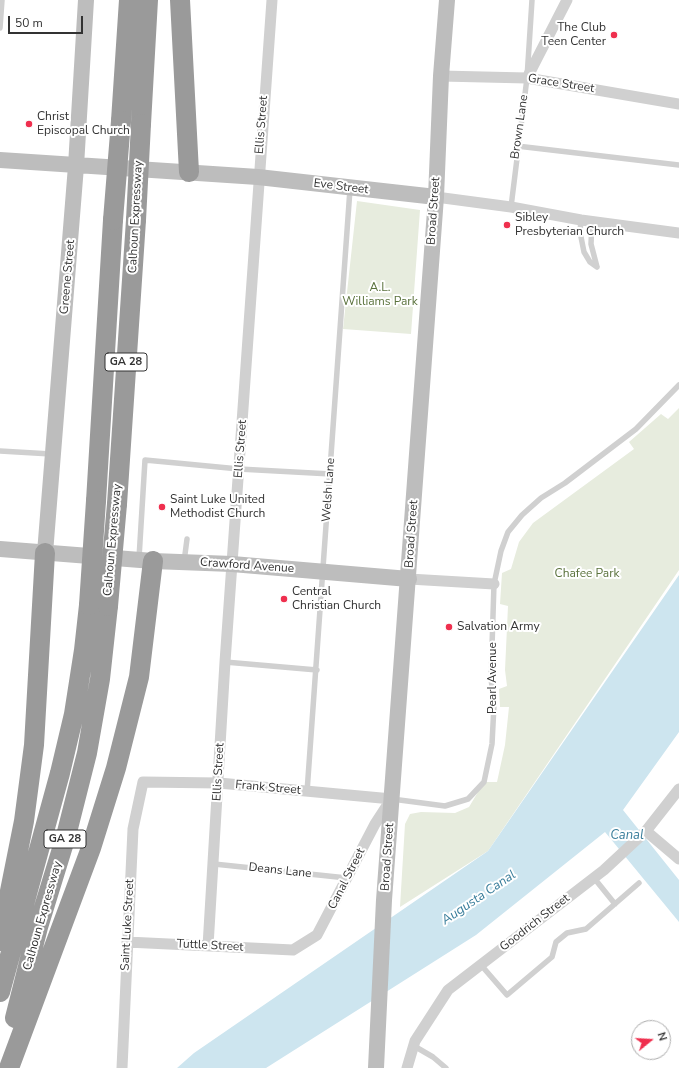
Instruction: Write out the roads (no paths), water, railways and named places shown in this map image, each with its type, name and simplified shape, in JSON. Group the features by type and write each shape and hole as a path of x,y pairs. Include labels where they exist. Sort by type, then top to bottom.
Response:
{"highway":[{"name":"Calhoun Expressway","path":"3,1068 38,927 66,836 87,753 100,679 96,501 113,220 129,0"},
{"name":"Calhoun Expressway","path":"0,992 58,780 74,714 84,650 98,606 116,504 136,220 148,0"},
{"path":"180,0 189,172"},
{"path":"0,941 24,821 34,745 45,553"},
{"path":"9,1068 91,848 116,768 139,677 146,560"}],"street":[{"name":"Greene Street","path":"45,553 76,166 86,0"},
{"name":"Ellis Street","path":"208,946 225,662 258,177 272,0"},
{"name":"Broad Street","path":"376,1068 384,900 409,579 421,379 436,197 447,0"},
{"path":"527,78 567,0"},
{"name":"Grace Street","path":"442,76 527,78 679,104"},
{"name":"Eve Street","path":"0,160 258,177 436,197 511,207 592,222 679,233"},
{"name":"Crawford Avenue","path":"0,549 146,560 232,564 409,579 494,584"},
{"name":"Frank Street","path":"143,782 218,783 392,799"},
{"name":"Saint Luke Street","path":"122,1068 133,829 143,782"},
{"name":"Goodrich Street","path":"407,1068 414,1046 432,1013 448,990 618,858 646,832 679,789"},
{"name":"Canal Street","path":"294,950 318,934 375,824 392,799"},
{"path":"646,832 679,859"},
{"name":"Tuttle Street","path":"127,942 294,950"}],"lane":[{"path":"0,28 2,0"},
{"name":"Brown Lane","path":"511,207 527,78 532,0"},
{"path":"518,146 679,165"},
{"name":"Welsh Lane","path":"307,792 331,474 350,188"},
{"path":"581,220 580,232 584,252 590,262 597,267 591,244 592,222"},
{"name":"Pearl Avenue","path":"392,799 445,806 468,799 484,782 492,744 494,705 491,678 494,584 501,551 508,532 522,515 541,498 565,483 636,429 679,385"},
{"path":"0,451 54,454"},
{"path":"146,560 146,460 239,469 331,474"},
{"path":"184,562 187,539"},
{"path":"225,662 317,670"},
{"name":"Deans Lane","path":"214,864 347,878"},
{"path":"594,878 615,904"},
{"path":"481,965 507,994 552,957 556,942 567,933 586,928 639,883"},
{"path":"414,1046 433,1057 446,1068"}],"water":[{"path":"679,575 679,732 623,810 679,880 679,922 605,832 476,935 266,1068 177,1068 194,1053 488,851"}],"place":[{"name":"The Club Teen Center","path":"614,35"},
{"name":"Christ Episcopal Church","path":"29,124"},
{"name":"Sibley Presbyterian Church","path":"507,225"},
{"name":"Saint Luke United Methodist Church","path":"162,507"},
{"name":"Central Christian Church","path":"284,599"},
{"name":"Salvation Army","path":"449,627"}],"park label":[{"name":"A.L. Williams Park","path":"380,295"},
{"name":"Chafee Park","path":"587,574"}],"water label":[{"name":"Canal","path":"627,836"},
{"name":"Augusta Canal","path":"479,898"}]}
